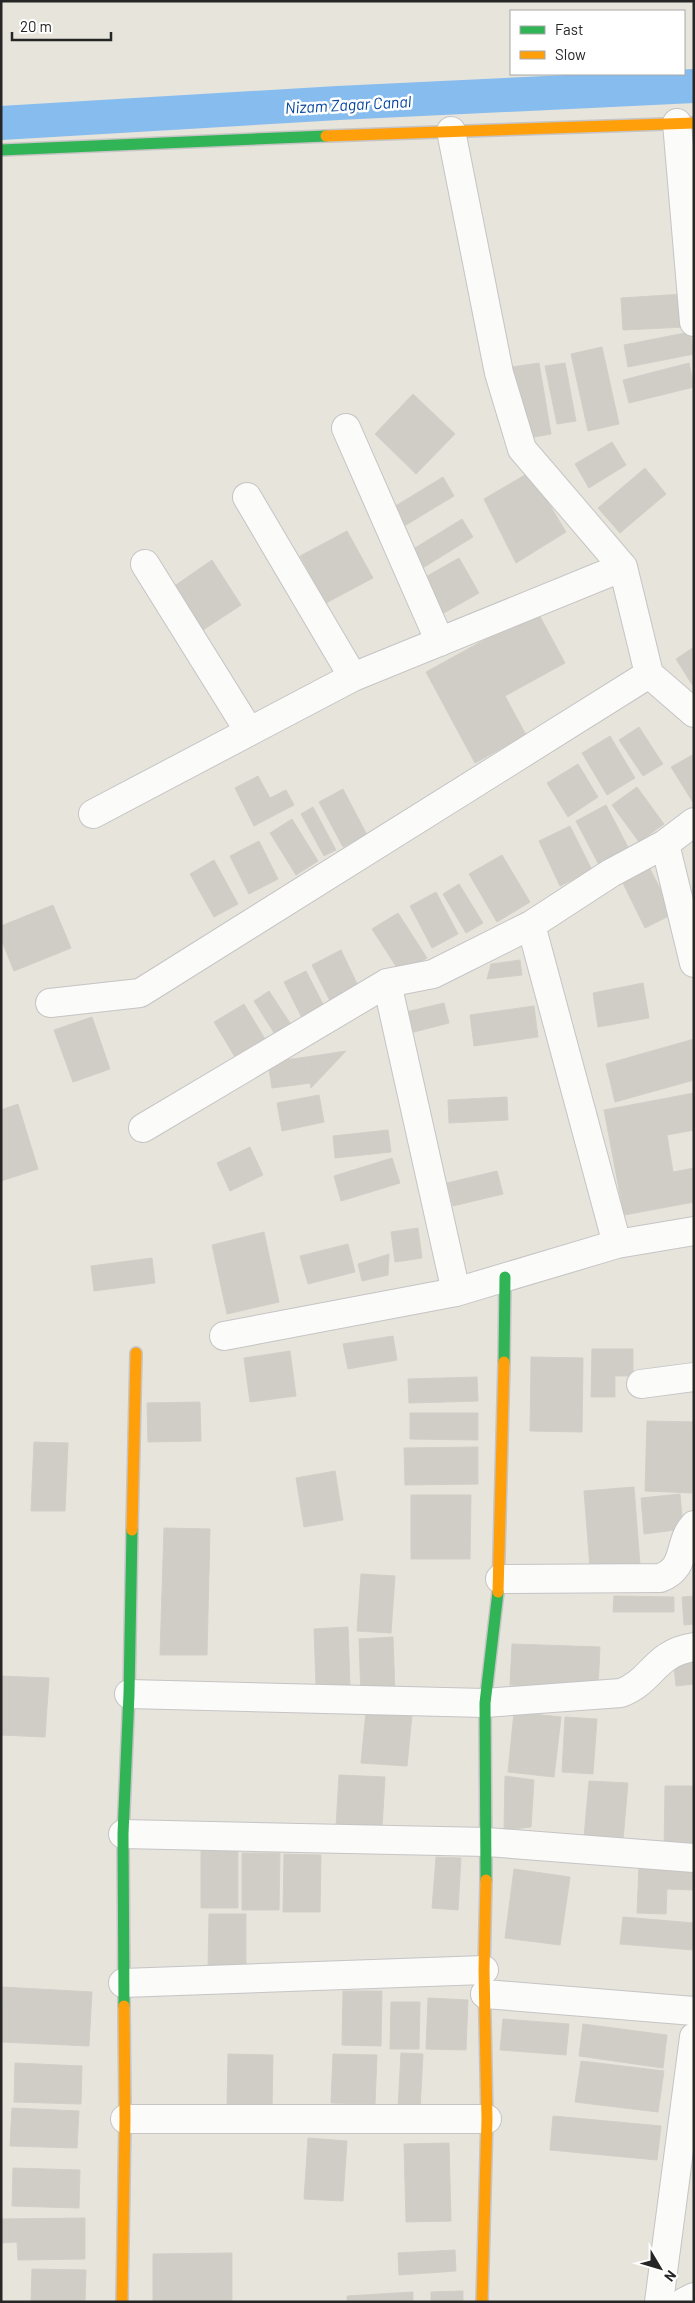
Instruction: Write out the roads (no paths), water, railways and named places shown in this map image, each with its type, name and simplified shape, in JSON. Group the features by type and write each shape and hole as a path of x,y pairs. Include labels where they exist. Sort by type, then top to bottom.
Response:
{"street":[{"path":"1,150 133,142 685,123 694,322"},
{"path":"450,131 499,373 522,449 623,567 649,674 694,713"},
{"path":"346,428 440,642"},
{"path":"247,497 353,677"},
{"path":"145,564 249,731"},
{"path":"93,814 353,677 623,567"},
{"path":"50,1003 140,993 649,674"},
{"path":"143,1128 387,983 433,974 531,925 611,873 665,844 694,822"},
{"path":"665,844 694,964"},
{"path":"531,925 617,1244"},
{"path":"387,983 456,1292"},
{"path":"224,1336 456,1292 617,1244 694,1231"},
{"path":"482,2302 487,2119 485,1703 500,1579 505,1277"},
{"path":"122,2302 125,2118 123,1834 129,1694 136,1353"},
{"path":"641,1384 694,1378"},
{"path":"500,1579 660,1578 670,1575 680,1563 685,1541 694,1525"},
{"path":"129,1694 485,1703 621,1692 631,1689 673,1652 694,1647"},
{"path":"123,1834 487,1842 694,1858"},
{"path":"123,1983 485,1982 694,2011"},
{"path":"659,2302 686,2150 694,2037"},
{"path":"125,2118 487,2119"},
{"path":"684,2302 694,2297"}],"waterway":[{"name":"Nizam Zagar Canal","path":"1,123 338,103 694,86"}]}
